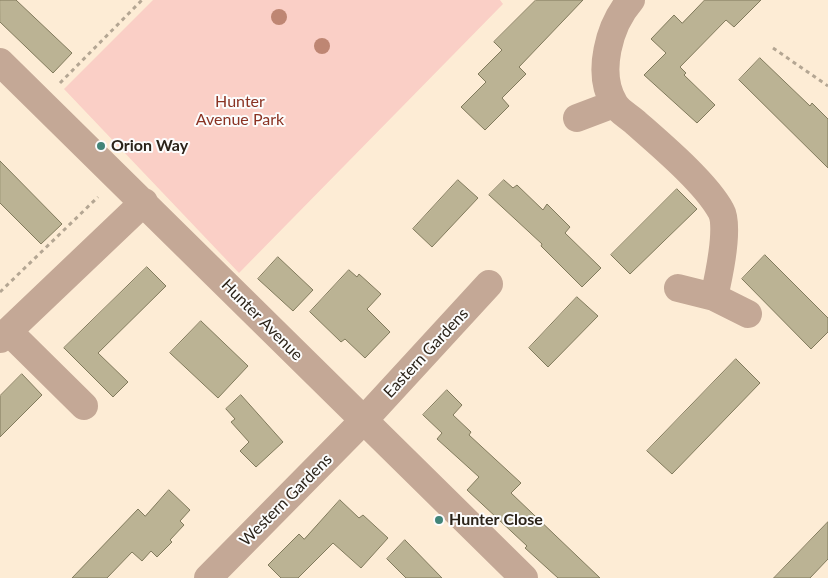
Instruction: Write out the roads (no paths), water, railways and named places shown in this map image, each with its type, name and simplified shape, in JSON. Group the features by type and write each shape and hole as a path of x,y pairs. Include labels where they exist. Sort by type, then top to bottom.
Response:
{"street":[{"path":"631,0 621,11 607,50 606,79 614,104 695,178 722,212 723,253 714,297"},
{"name":"Hunter Avenue","path":"0,62 40,102 136,210 363,421 524,578"},
{"path":"577,118 614,104"},
{"path":"84,406 4,335 136,210"},
{"name":"Eastern Gardens","path":"363,421 489,284"},
{"path":"678,288 714,297 748,314"},
{"name":"Western Gardens","path":"208,578 363,421"}],"place":[{"name":"Orion Way","path":"101,146"},
{"name":"Hunter Close","path":"439,520"}],"park label":[{"name":"Hunter Avenue Park","path":"240,111"}]}
